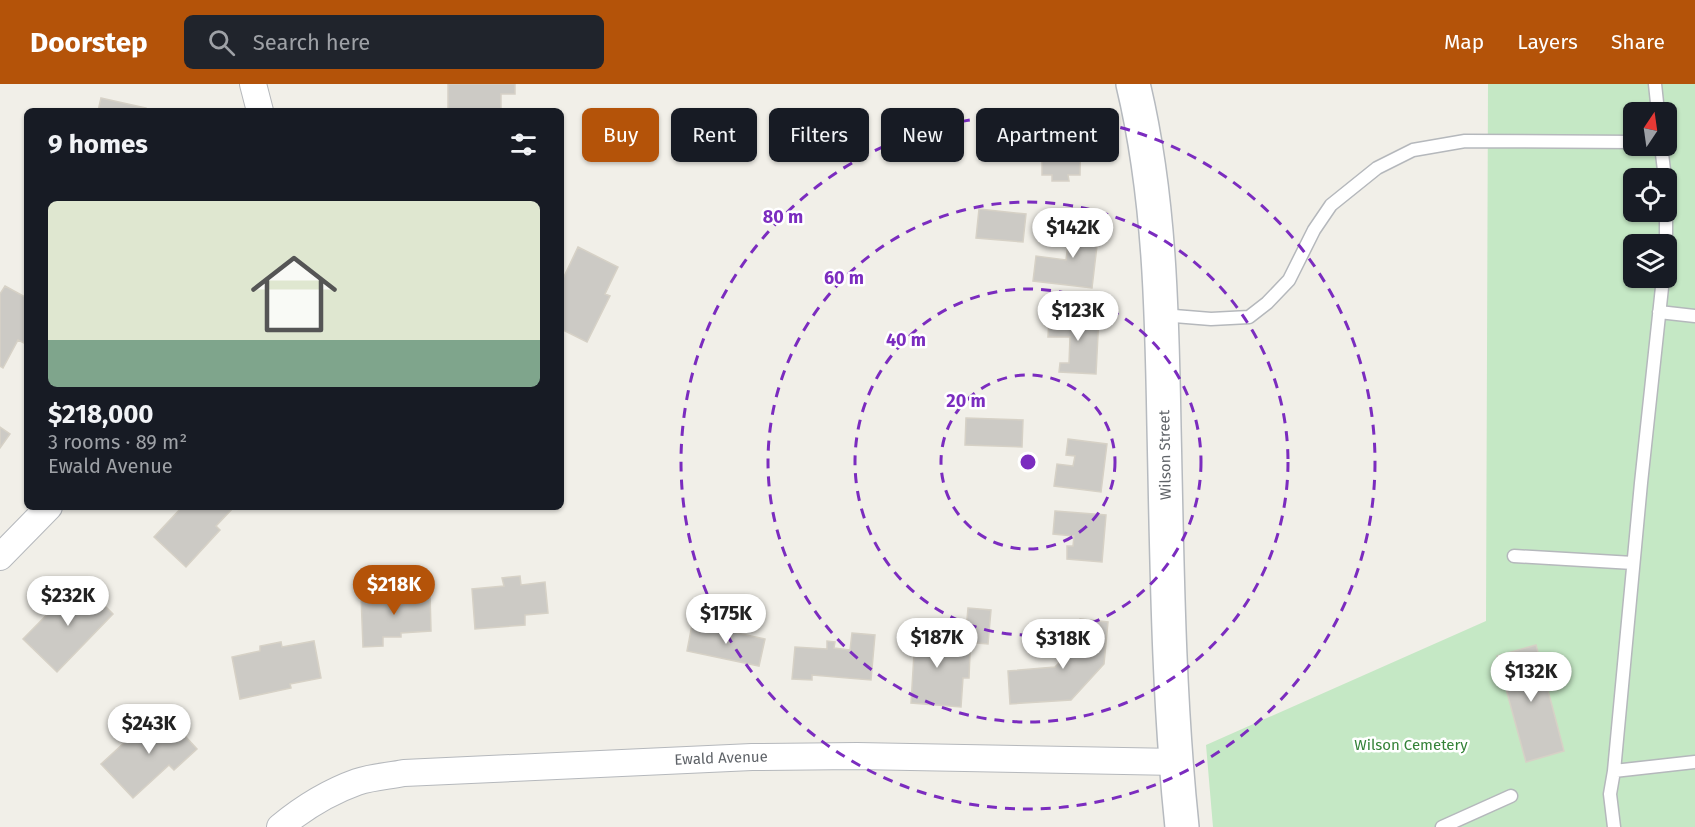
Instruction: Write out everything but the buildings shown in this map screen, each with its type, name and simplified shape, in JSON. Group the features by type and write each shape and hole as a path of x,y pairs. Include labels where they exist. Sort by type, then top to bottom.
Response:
{"street":[{"path":"254,84 259,108"},
{"name":"Wilson Street","path":"1133,84 1150,171 1161,315 1169,636 1173,727 1182,827"},
{"path":"0,556 46,510"},
{"name":"Ewald Avenue","path":"280,827 311,804 336,790 360,781 404,773 762,756 1177,762"}],"lane":[{"path":"1655,84 1657,102"},
{"path":"1161,315 1210,319 1249,317 1267,303 1289,280 1314,230 1331,205 1377,168 1413,150 1464,141 1623,142"},
{"path":"1614,827 1610,794 1662,288"},
{"path":"1659,312 1695,316"},
{"path":"1514,556 1634,563"},
{"path":"1614,771 1695,762"},
{"path":"1442,827 1511,796"}],"green space":[{"name":"Wilson Cemetery","path":"1488,84 1695,84 1695,827 1213,827 1206,745 1486,621"}]}
